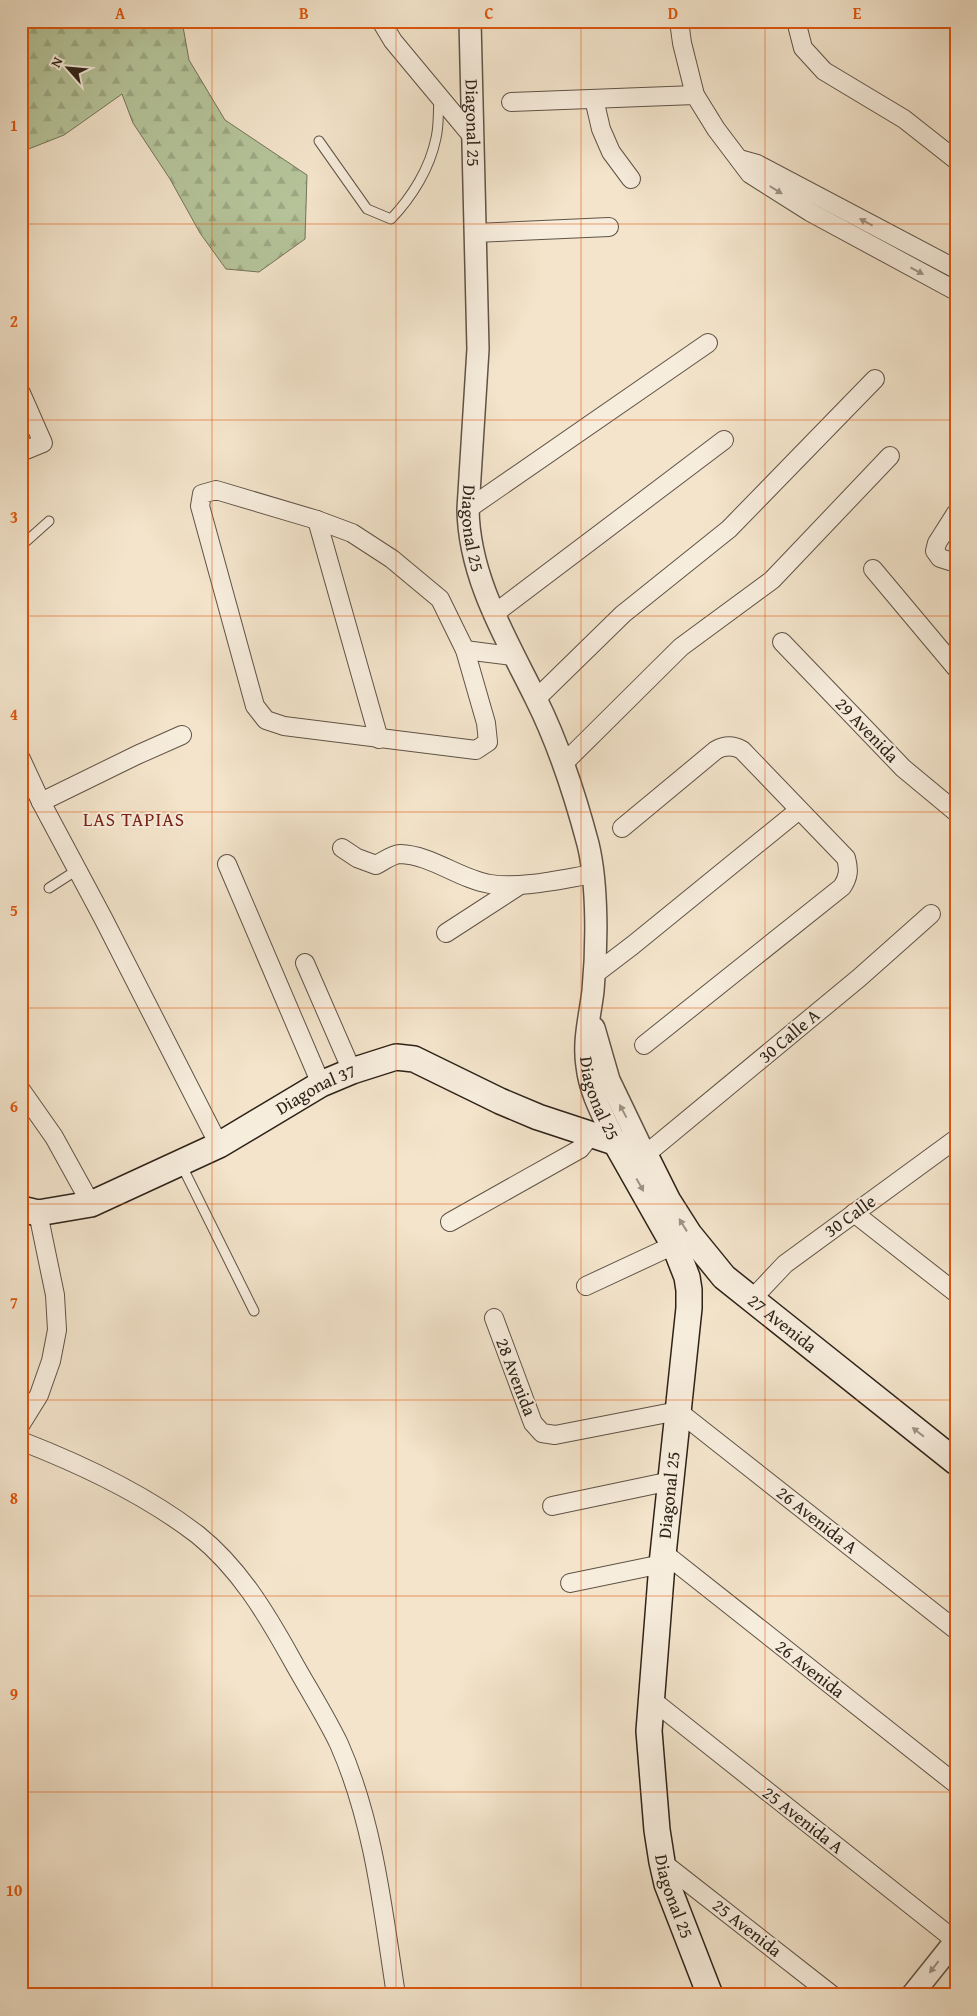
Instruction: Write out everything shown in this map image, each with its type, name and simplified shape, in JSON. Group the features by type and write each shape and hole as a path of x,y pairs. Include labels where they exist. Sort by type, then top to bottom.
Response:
{"main road":[{"name":"Diagonal 37","path":"29,1211 91,1204 219,1145 321,1084 396,1057 414,1059 500,1101 645,1155"},
{"name":"Diagonal 25","path":"616,1143 674,1245 687,1277 690,1290 648,1731 662,1862 667,1884 710,1995"},
{"name":"27 Avenida","path":"645,1155 668,1201 694,1242 712,1264 751,1300 956,1462"},
{"path":"687,1277 712,1264"}],"street":[{"path":"381,21 393,41 472,136"},
{"name":"Diagonal 25","path":"470,21 478,349 468,530 474,561 494,614 512,656 536,699 564,763 588,845 593,874 594,974 586,1046 589,1081 599,1110 616,1143"},
{"path":"679,21 682,43 695,95 716,128 750,174 810,212 956,291"},
{"path":"796,21 803,48 824,71 904,119 956,160"},
{"path":"510,102 695,95"},
{"path":"594,99 601,130 611,152 631,179"},
{"path":"740,159 758,164 956,269"},
{"path":"474,233 609,227"},
{"path":"468,509 708,343"},
{"path":"536,699 623,614 729,529 874,379"},
{"path":"21,393 43,443 21,452"},
{"path":"494,614 724,440"},
{"path":"564,763 681,647 772,580 890,456"},
{"path":"216,490 317,520 352,533 392,559 440,600 465,650 486,723 488,742 476,750 284,726 266,720 255,706 200,506 202,494 216,490"},
{"path":"956,513 937,543 935,551 940,558 956,563"},
{"path":"317,520 379,738"},
{"path":"873,569 956,668"},
{"name":"29 Avenida","path":"782,642 902,768 956,812"},
{"path":"465,650 512,656"},
{"path":"41,802 182,735"},
{"path":"622,828 716,750 726,746 742,750 846,858 848,871 845,882 644,1045"},
{"path":"21,759 41,802 219,1145"},
{"path":"594,974 633,945 799,810"},
{"path":"342,848 357,858 376,865 398,854 426,860 467,878 492,885 520,885 593,874"},
{"path":"227,864 321,1084"},
{"path":"446,933 520,885"},
{"name":"30 Calle A","path":"645,1155 859,978 931,914"},
{"path":"306,963 352,1072"},
{"name":"Diagonal 25","path":"591,1011 601,1057 609,1080 645,1155"},
{"path":"21,1090 54,1137 91,1204"},
{"path":"450,1222 580,1149 592,1135"},
{"name":"30 Calle","path":"751,1300 785,1264 955,1140"},
{"path":"21,1424 39,1395 51,1361 57,1330 55,1295 29,1211"},
{"path":"854,1213 956,1293"},
{"path":"586,1286 674,1245"},
{"name":"28 Avenida","path":"494,1318 533,1423 542,1433 555,1435 678,1410"},
{"name":"26 Avenida A","path":"678,1410 956,1630"},
{"path":"21,1441 105,1477 177,1520 199,1536 219,1555 255,1597 338,1744 350,1775 367,1830 375,1866 396,1995"},
{"path":"552,1506 671,1481"},
{"path":"570,1583 663,1559"},
{"name":"26 Avenida","path":"663,1559 956,1784"},
{"name":"25 Avenida A","path":"651,1699 956,1941"},
{"name":"25 Avenida","path":"662,1862 832,1995"},
{"path":"912,1995 956,1941"}],"lane":[{"path":"319,141 367,209 391,220 403,206 426,170 437,138 439,97"},
{"path":"21,546 49,521"},
{"path":"49,888 77,870"},
{"path":"180,1163 254,1311"}],"green space":[{"path":"21,21 182,21 189,60 225,120 307,175 305,239 259,272 226,269 200,233 170,179 133,123 122,94 64,135 21,152"}],"district":[{"name":"LAS TAPIAS","path":"134,819"}]}
